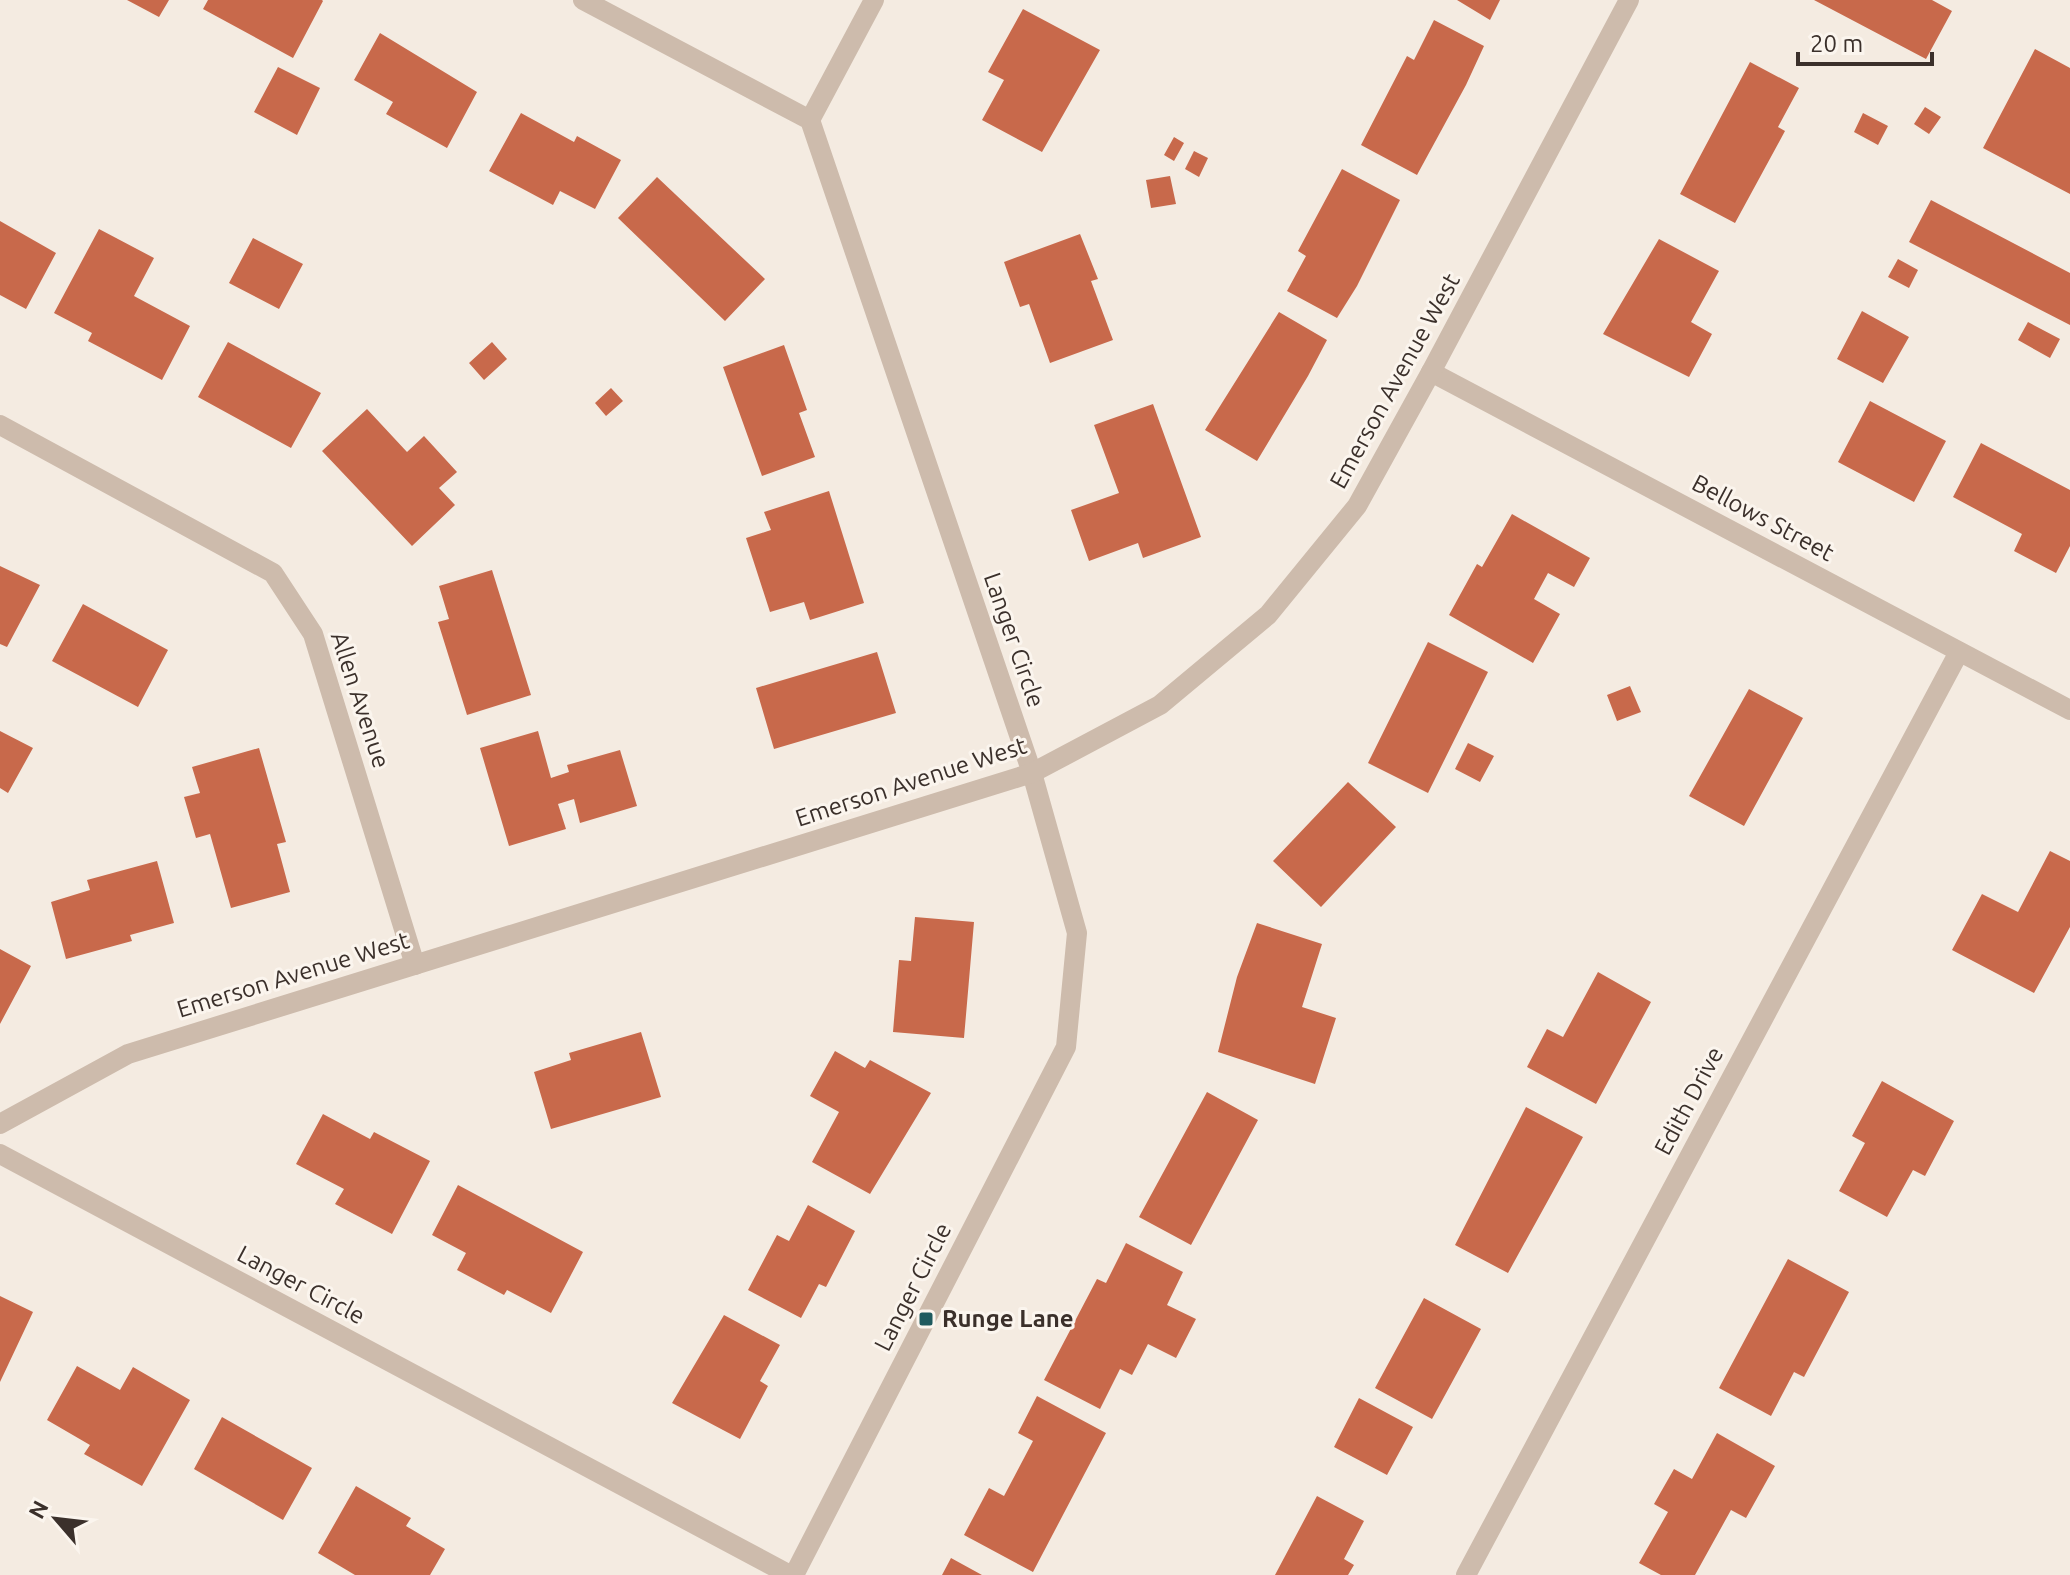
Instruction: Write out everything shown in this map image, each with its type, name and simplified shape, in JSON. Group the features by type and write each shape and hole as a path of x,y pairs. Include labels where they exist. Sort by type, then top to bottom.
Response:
{"street":[{"path":"583,0 810,120 874,0"},
{"name":"Emerson Avenue West","path":"0,1124 128,1054 1032,773 1160,705 1268,615 1357,506 1629,0"},
{"name":"Langer Circle","path":"0,1154 792,1575 1066,1047 1077,933 1032,773 810,120"},
{"name":"Bellows Street","path":"1431,372 2070,710"},
{"name":"Allen Avenue","path":"0,425 273,573 313,634 415,965"},
{"name":"Edith Drive","path":"1466,1575 1959,652"}],"building":[{"path":"127,0 169,0 159,17"},
{"path":"208,0 323,1 293,58 203,9"},
{"path":"1457,0 1500,0 1490,20"},
{"path":"1814,0 1932,0 1952,11 1926,59"},
{"path":"1023,9 1100,50 1042,152 982,120 1004,80 988,72"},
{"path":"1434,20 1484,46 1417,175 1361,145 1407,56 1414,60"},
{"path":"380,33 477,92 447,148 386,114 393,102 354,80"},
{"path":"2035,49 2070,68 2070,194 1983,148"},
{"path":"1750,62 1799,88 1778,127 1785,131 1735,223 1680,194"},
{"path":"278,67 320,88 297,135 254,112"},
{"path":"1925,107 1941,117 1929,134 1914,124"},
{"path":"521,113 574,142 577,136 621,160 595,209 560,191 553,205 489,171"},
{"path":"1863,113 1888,126 1878,145 1854,132"},
{"path":"1174,137 1184,143 1174,161 1164,155"},
{"path":"1194,151 1208,158 1199,177 1185,169"},
{"path":"1342,169 1400,200 1357,286 1337,318 1287,291 1306,256 1298,251"},
{"path":"1170,176 1176,204 1151,208 1146,180"},
{"path":"657,177 765,279 725,321 618,218"},
{"path":"1931,200 2070,273 2070,325 1909,242"},
{"path":"0,221 56,253 26,309 0,295"},
{"path":"99,229 154,258 134,296 190,326 162,380 88,341 92,333 54,313"},
{"path":"1080,234 1098,279 1091,281 1113,340 1050,363 1029,304 1020,307 1004,262"},
{"path":"253,238 303,264 279,309 229,283"},
{"path":"1659,239 1719,271 1691,322 1712,334 1689,377 1603,334"},
{"path":"1898,259 1918,270 1909,288 1888,277"},
{"path":"1862,311 1909,337 1883,383 1837,359"},
{"path":"1279,312 1327,340 1257,461 1205,430"},
{"path":"2028,322 2060,339 2050,358 2018,340"},
{"path":"228,342 321,393 291,448 198,397"},
{"path":"492,342 507,359 484,380 469,363"},
{"path":"784,345 807,410 799,413 815,457 762,476 723,367"},
{"path":"611,388 623,401 606,416 595,403"},
{"path":"1870,401 1946,441 1914,502 1838,462"},
{"path":"1153,404 1201,537 1143,558 1138,543 1089,561 1071,510 1119,493 1094,425"},
{"path":"367,409 407,452 424,436 457,472 439,488 455,505 412,546 322,451"},
{"path":"1981,443 2070,490 2070,546 2056,573 2014,551 2022,534 1953,497"},
{"path":"829,491 864,603 810,620 804,602 770,612 746,538 771,530 764,512"},
{"path":"1512,514 1590,558 1574,587 1548,573 1534,599 1560,614 1533,663 1449,615 1477,564 1482,567"},
{"path":"0,566 40,585 7,647 0,644"},
{"path":"492,570 531,695 467,715 438,622 449,619 439,586"},
{"path":"83,604 168,650 138,707 52,661"},
{"path":"1428,642 1488,672 1428,793 1368,763"},
{"path":"877,652 896,713 774,749 756,688"},
{"path":"1630,686 1641,712 1617,721 1607,695"},
{"path":"1749,689 1803,718 1744,826 1689,796"},
{"path":"0,731 33,748 8,793 0,788"},
{"path":"538,731 551,778 569,772 567,765 620,750 637,806 580,823 574,799 558,804 566,829 509,846 480,748"},
{"path":"1468,743 1494,756 1480,782 1455,769"},
{"path":"259,748 286,842 277,844 290,892 231,908 210,834 196,838 184,797 200,793 192,767"},
{"path":"1348,782 1396,827 1321,907 1273,861"},
{"path":"2050,851 2070,861 2070,927 2034,993 1952,950 1982,894 2018,912"},
{"path":"157,861 174,923 130,935 132,941 66,959 51,902 90,890 87,880"},
{"path":"915,917 974,922 964,1038 893,1032 899,960 911,961"},
{"path":"1257,923 1322,944 1302,1007 1336,1018 1315,1084 1218,1052 1237,977"},
{"path":"0,949 31,966 0,1024"},
{"path":"1598,972 1651,1002 1596,1104 1527,1067 1547,1029 1563,1037"},
{"path":"641,1032 661,1097 551,1129 534,1072 571,1060 569,1053"},
{"path":"835,1051 865,1068 870,1060 931,1093 870,1194 812,1162 839,1112 810,1096"},
{"path":"1882,1081 1954,1121 1925,1176 1913,1170 1887,1217 1839,1191 1865,1143 1852,1136"},
{"path":"1207,1092 1258,1120 1191,1245 1139,1217"},
{"path":"1526,1107 1583,1137 1508,1273 1455,1245"},
{"path":"323,1114 370,1139 374,1132 430,1161 392,1234 335,1204 344,1189 296,1164"},
{"path":"458,1185 583,1252 551,1313 507,1290 504,1295 457,1270 466,1253 432,1235"},
{"path":"808,1205 855,1231 826,1287 819,1284 801,1318 748,1290 777,1235 789,1241"},
{"path":"1126,1243 1183,1272 1167,1305 1196,1319 1176,1358 1148,1344 1132,1375 1120,1369 1100,1409 1044,1380 1097,1279 1106,1283"},
{"path":"1788,1259 1849,1292 1804,1377 1794,1372 1771,1416 1719,1388"},
{"path":"0,1296 33,1312 0,1382"},
{"path":"1424,1298 1481,1329 1432,1419 1375,1388"},
{"path":"724,1315 780,1345 760,1381 768,1386 740,1439 672,1403"},
{"path":"77,1366 120,1390 133,1367 190,1400 142,1486 84,1454 90,1445 47,1420"},
{"path":"1037,1396 1106,1433 1033,1572 964,1535 989,1488 1004,1496 1033,1441 1018,1433"},
{"path":"1359,1398 1413,1427 1387,1475 1334,1447"},
{"path":"222,1417 312,1468 283,1520 194,1469"},
{"path":"1717,1433 1775,1466 1746,1518 1731,1510 1695,1575 1661,1575 1639,1563 1668,1512 1654,1504 1674,1469 1692,1479"},
{"path":"356,1486 411,1518 406,1526 445,1549 430,1575 355,1575 318,1553"},
{"path":"1317,1496 1364,1521 1344,1559 1354,1565 1348,1575 1275,1575"},
{"path":"951,1558 982,1575 942,1575"}],"place":[{"name":"Runge Lane","path":"926,1319"}]}
